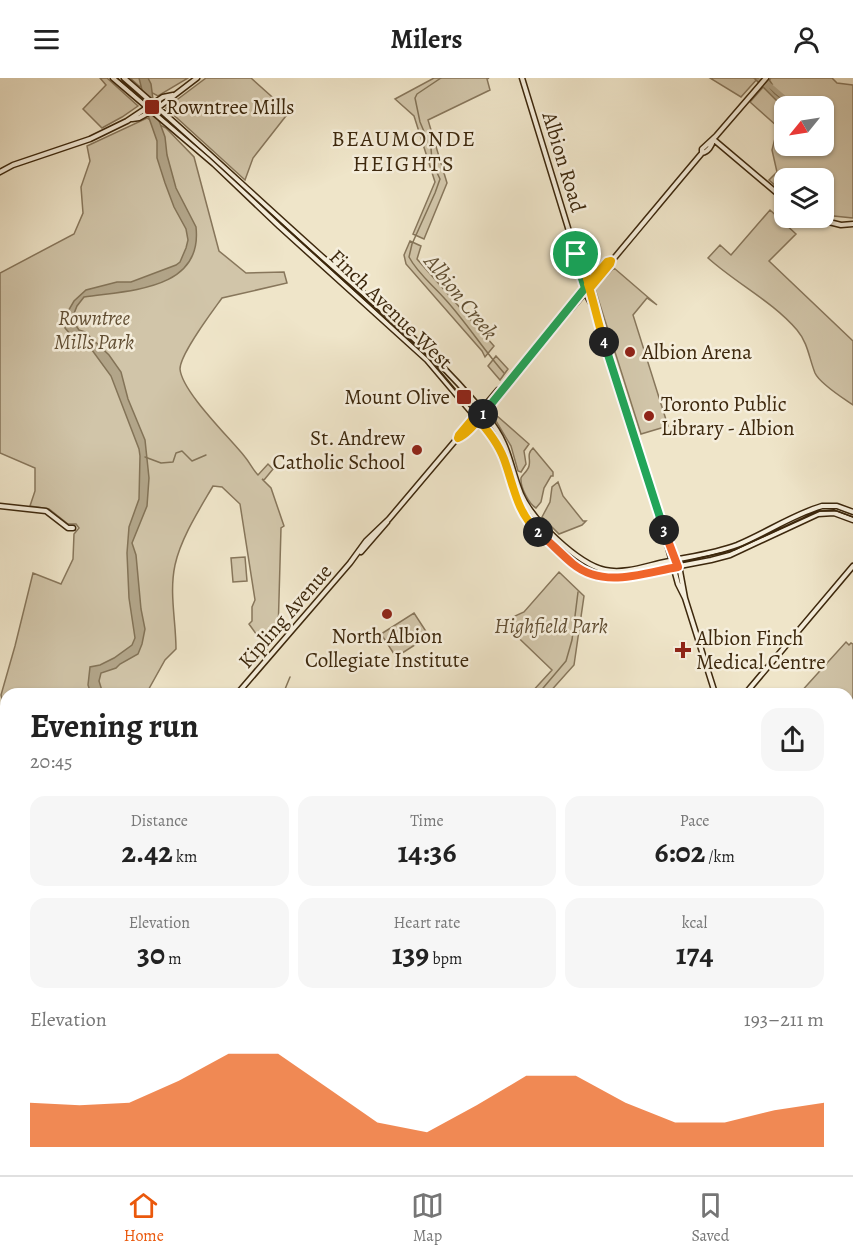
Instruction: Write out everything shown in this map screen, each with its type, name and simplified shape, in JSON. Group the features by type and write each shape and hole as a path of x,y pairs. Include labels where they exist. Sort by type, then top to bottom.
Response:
{"main road":[{"name":"Finch Avenue West","path":"113,78 213,164 420,353 494,439 501,452 515,498 524,515 534,528 572,564 591,574 608,578 676,568 730,555 818,514 834,513 853,520"},
{"name":"Finch Avenue West","path":"124,78 159,107 435,360 483,411 505,444 527,505 578,559 593,567 612,571 673,560 738,544 822,506 837,506 853,512"},
{"path":"0,172 27,160 90,139 131,119 154,103 165,100 197,78"},
{"name":"Albion Road","path":"522,78 576,259 713,688"},
{"name":"Kipling Avenue","path":"242,688 356,556 373,540 458,438 462,437 501,393 501,390 568,306 610,264 766,78"},
{"path":"131,119 139,118 152,111 165,100"},
{"path":"713,139 774,191"},
{"path":"834,223 853,224"},
{"name":"Albion Road","path":"576,254 580,257 584,268 587,288"},
{"name":"Kipling Avenue","path":"567,310 576,304 597,273 608,261 611,261"},
{"path":"584,268 589,274 597,273"},
{"path":"576,304 584,300 593,309"},
{"path":"0,506 46,511 68,528 73,528"},
{"path":"749,688 853,566"}],"green space":[{"path":"100,78 107,78 138,106 102,128 83,109 106,85"},
{"path":"130,78 188,78 158,96 139,86"},
{"path":"206,78 251,78 289,112 253,158 245,180 166,108"},
{"path":"434,78 489,78 487,79 490,90 428,120 447,183 424,239 413,234 435,182 414,116 395,99"},
{"path":"710,78 758,78 741,97"},
{"path":"771,78 832,78 837,83 853,85 853,218 834,216 834,168 776,168 772,150 774,142 774,156 834,156 834,96 774,96 774,123 750,102"},
{"name":"Rowntree Mills Park","path":"147,118 166,128 194,157 219,251 246,273 284,272 287,283 222,298 185,354 180,369 183,379 197,402 258,475 268,464 273,469 264,480 262,479 271,488 284,526 281,528 278,634 267,649 249,624 252,621 252,607 255,600 240,504 222,487 213,486 186,534 175,565 173,596 176,649 165,660 149,688 3,688 33,573 61,584 73,559 74,534 79,528 76,524 68,524 49,509 30,506 35,491 35,468 0,453 0,273 74,234 83,213 81,187 90,161 87,146"},
{"path":"774,175 774,184 769,180"},
{"path":"770,210 774,214 774,228 790,228 796,234 769,261 853,341 853,405 822,382 815,373 804,340 797,330 766,301 708,258 720,245 731,255"},
{"path":"410,241 421,246 417,259 494,346 485,357 406,264 404,255"},
{"name":"Albion Arena","path":"614,268 657,305 647,298 633,315 668,426 641,434 595,289"},
{"path":"496,356 508,369 500,380 488,366"},
{"path":"496,415 529,444 524,451 526,464 521,472 518,471 511,446 493,416"},
{"path":"533,448 553,472 553,476 544,488 541,502 536,508 526,495 521,482 528,468 529,455"},
{"path":"558,482 563,496 583,521 586,521 582,525 559,534 542,517 550,502 552,487"},
{"path":"245,557 247,581 233,582 231,558"},
{"name":"Highfield Park","path":"559,572 584,596 574,665 553,688 536,688 552,670 502,622 524,612"},
{"path":"414,613 429,636 396,657 381,634"},
{"path":"846,642 849,645 853,644 853,688 804,688"}],"shaded area":[{"path":"139,78 148,78 151,84 154,107 165,137 167,155 176,188 196,227 195,248 188,264 175,275 141,289 84,297 73,316 73,321 79,330 85,332 109,355 121,372 128,399 145,440 149,478 147,506 132,543 136,555 145,629 142,644 138,654 116,668 101,673 99,681 101,688 89,688 90,667 114,658 132,645 135,638 129,598 127,553 129,527 139,499 140,456 111,376 92,350 65,328 67,313 74,301 86,290 117,282 131,282 176,265 180,262 186,248 188,240 186,229 165,183 157,158 157,141"},
{"path":"754,78 768,78 772,84 768,84 778,96 774,96 774,98"}],"waterway":[{"name":"Albion Creek","path":"441,78 417,94 415,98 420,122 431,148 432,162 440,179 412,244 409,257 504,373"},
{"path":"761,78 782,96"},
{"path":"145,457 161,463 173,462 176,453 182,451 192,461 206,455"},
{"name":"Albion Creek","path":"543,688 566,661 572,640 578,592"},
{"path":"285,688 290,677"}],"tram line":[{"path":"117,78 209,157 428,358 494,436 506,457 517,496 529,517 570,559 583,568 604,576 632,574 734,550 820,511 837,511 853,517"}],"place":[{"name":"Rowntree Mills","path":"152,107"},
{"name":"Albion Arena","path":"630,352"},
{"name":"Mount Olive","path":"464,397"},
{"name":"Toronto Public Library - Albion","path":"649,416"},
{"name":"St. Andrew Catholic School","path":"417,450"},
{"name":"North Albion Collegiate Institute","path":"387,614"},
{"name":"Albion Finch Medical Centre","path":"683,650"}],"district":[{"name":"BEAUMONDE HEIGHTS","path":"404,152"}],"route":[{"path":"576,254 580,257 590,288 611,261 607,262 588,284 611,364 678,567 617,578 585,572 572,564 534,528 524,515 515,498 501,452 490,434 478,420 475,416 458,438 462,437 478,420 501,393 501,390 552,330 568,306 585,288 576,254"}]}
